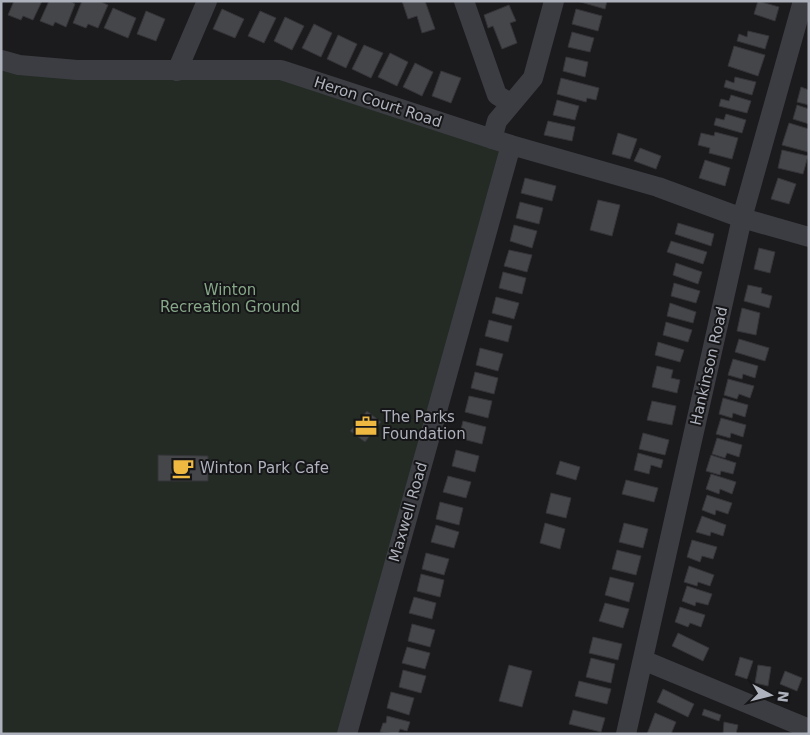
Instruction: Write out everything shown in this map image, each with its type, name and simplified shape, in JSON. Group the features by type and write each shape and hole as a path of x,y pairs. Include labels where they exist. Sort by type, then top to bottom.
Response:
{"street":[{"path":"177,71 207,1"},
{"path":"464,1 497,95 510,104"},
{"path":"492,139 497,121 532,78 554,1"},
{"name":"Hankinson Road","path":"626,734 742,218 804,1"},
{"name":"Heron Court Road","path":"1,60 18,65 77,70 281,70 492,139 658,187 742,218 809,237"},
{"name":"Maxwell Road","path":"347,734 511,145"},
{"path":"643,660 809,729"}],"green space":[{"name":"Winton Recreation Ground","path":"1,60 281,70 511,145 347,734 1,734"}],"building":[{"path":"14,1 42,1 33,20 23,16 21,20 8,15"},
{"path":"49,1 70,1 75,4 66,27 55,22 53,26 40,21"},
{"path":"82,1 99,1 108,5 98,28 88,24 86,28 73,23"},
{"path":"402,1 425,1 435,29 422,33 417,16 408,19"},
{"path":"577,1 607,1 605,9"},
{"path":"758,1 779,7 775,21 754,14"},
{"path":"509,5 516,21 510,23 517,43 502,49 493,26 488,28 484,15"},
{"path":"113,8 136,18 128,38 104,28"},
{"path":"222,9 244,19 235,38 213,29"},
{"path":"576,9 602,16 598,31 572,24"},
{"path":"146,11 165,19 156,41 137,34"},
{"path":"260,11 276,18 264,43 248,36"},
{"path":"285,17 304,26 292,50 274,41"},
{"path":"314,24 332,33 321,57 302,48"},
{"path":"748,31 769,36 765,49 737,41 739,34 747,37"},
{"path":"572,32 594,38 590,52 568,47"},
{"path":"338,35 357,44 346,68 327,59"},
{"path":"364,45 383,53 371,78 352,69"},
{"path":"734,46 765,55 758,76 728,66"},
{"path":"390,53 408,62 397,86 378,77"},
{"path":"566,57 588,62 585,77 563,71"},
{"path":"415,63 433,72 422,96 403,87"},
{"path":"441,71 461,78 451,103 432,96"},
{"path":"735,77 756,82 752,95 724,87 726,80 734,83"},
{"path":"561,78 599,88 596,100 587,98 586,102 557,94"},
{"path":"801,87 809,90 809,105 797,102"},
{"path":"731,95 751,101 747,113 719,106 721,99 729,101"},
{"path":"557,100 579,106 575,120 553,115"},
{"path":"797,105 809,109 809,124 793,119"},
{"path":"726,114 746,120 742,133 714,125 716,118 724,120"},
{"path":"548,121 575,127 572,141 544,135"},
{"path":"789,123 809,129 808,152 782,145"},
{"path":"715,132 738,138 732,159 709,153 710,148 698,145 701,133 714,136"},
{"path":"618,133 637,139 630,159 612,154"},
{"path":"640,148 661,156 656,169 634,161"},
{"path":"782,150 808,156 803,174 778,168"},
{"path":"705,160 730,168 725,186 699,178"},
{"path":"525,178 556,186 552,201 521,193"},
{"path":"778,178 796,184 789,204 771,199"},
{"path":"598,200 620,205 612,236 590,230"},
{"path":"520,202 543,208 539,224 516,218"},
{"path":"678,223 714,234 711,246 675,234"},
{"path":"514,225 537,231 532,248 510,241"},
{"path":"671,241 707,252 703,264 667,252"},
{"path":"759,248 775,252 770,273 754,269"},
{"path":"509,250 532,255 527,272 504,266"},
{"path":"676,263 702,272 698,284 673,275"},
{"path":"503,272 526,278 522,294 499,288"},
{"path":"674,283 700,291 696,303 671,296"},
{"path":"748,285 762,288 761,293 772,296 769,308 744,301"},
{"path":"496,297 519,303 514,319 492,313"},
{"path":"670,303 696,312 693,323 667,316"},
{"path":"742,308 760,313 756,335 737,331"},
{"path":"489,320 512,326 508,342 485,336"},
{"path":"666,322 692,330 688,342 663,335"},
{"path":"739,339 769,348 765,361 735,352"},
{"path":"658,342 684,350 680,362 655,355"},
{"path":"480,348 503,354 498,371 476,365"},
{"path":"733,359 758,366 755,378 743,374 742,379 728,375"},
{"path":"657,366 673,370 671,378 680,380 677,393 652,387"},
{"path":"475,372 498,378 494,394 471,388"},
{"path":"728,379 754,386 750,398 739,394 737,399 724,395"},
{"path":"469,396 492,401 488,418 465,412"},
{"path":"723,398 748,405 745,417 733,413 732,418 719,414"},
{"path":"652,401 676,406 672,425 647,420"},
{"name":"The Parks Foundation","path":"367,411 381,422 365,442 350,431"},
{"path":"721,418 746,425 743,437 731,433 730,438 716,434"},
{"path":"463,421 486,427 482,444 459,438"},
{"path":"643,433 669,440 665,455 639,449"},
{"path":"717,438 742,445 739,457 727,453 725,458 712,454"},
{"path":"456,450 479,456 475,472 452,466"},
{"path":"638,453 663,460 661,468 651,465 649,474 634,470"},
{"name":"Winton Park Cafe","path":"158,455 208,456 208,481 158,481"},
{"path":"711,455 736,463 733,474 721,471 720,475 706,471"},
{"path":"560,461 580,467 576,480 556,474"},
{"path":"711,474 736,482 732,494 720,489 719,494 706,489"},
{"path":"448,476 471,482 466,498 443,492"},
{"path":"626,480 658,488 654,502 622,494"},
{"path":"551,493 571,498 566,518 546,513"},
{"path":"707,495 732,503 728,514 716,510 715,515 702,510"},
{"path":"440,502 463,508 459,525 436,519"},
{"path":"702,516 726,525 723,536 711,532 710,536 696,532"},
{"path":"545,523 565,529 560,549 540,543"},
{"path":"624,523 648,529 643,548 619,542"},
{"path":"436,525 459,532 454,548 431,542"},
{"path":"692,540 717,547 713,559 702,556 700,562 687,557"},
{"path":"617,550 641,556 636,575 612,569"},
{"path":"426,553 449,559 444,575 422,569"},
{"path":"689,566 714,575 710,586 698,582 697,586 684,582"},
{"path":"421,574 444,580 440,597 417,591"},
{"path":"610,577 634,583 629,602 605,595"},
{"path":"687,586 712,594 708,605 696,602 695,606 682,601"},
{"path":"414,597 436,603 432,619 409,613"},
{"path":"605,603 629,609 623,628 599,621"},
{"path":"680,607 705,615 701,627 690,623 688,627 675,622"},
{"path":"412,624 435,630 430,647 408,641"},
{"path":"678,633 709,648 703,661 672,646"},
{"path":"593,637 622,644 618,660 589,653"},
{"path":"407,647 430,653 425,669 402,663"},
{"path":"740,657 753,661 747,679 735,675"},
{"path":"591,658 615,664 611,683 586,677"},
{"path":"509,665 532,671 522,707 499,701"},
{"path":"758,665 771,667 768,686 755,683"},
{"path":"403,670 426,676 421,693 399,687"},
{"path":"785,671 802,678 797,691 780,684"},
{"path":"579,681 611,689 607,704 575,696"},
{"path":"663,689 694,704 688,717 657,702"},
{"path":"391,692 414,698 409,715 387,708"},
{"path":"704,709 721,715 719,721 702,715"},
{"path":"573,710 605,718 601,732 569,724"},
{"path":"655,713 676,722 671,734 647,734"},
{"path":"387,716 410,722 407,731 400,729 398,734 380,732 383,723 386,723"},
{"path":"724,722 738,725 736,734 723,734"}],"place":[{"name":"The Parks Foundation","path":"366,426"},
{"name":"Winton Park Cafe","path":"183,468"}]}
